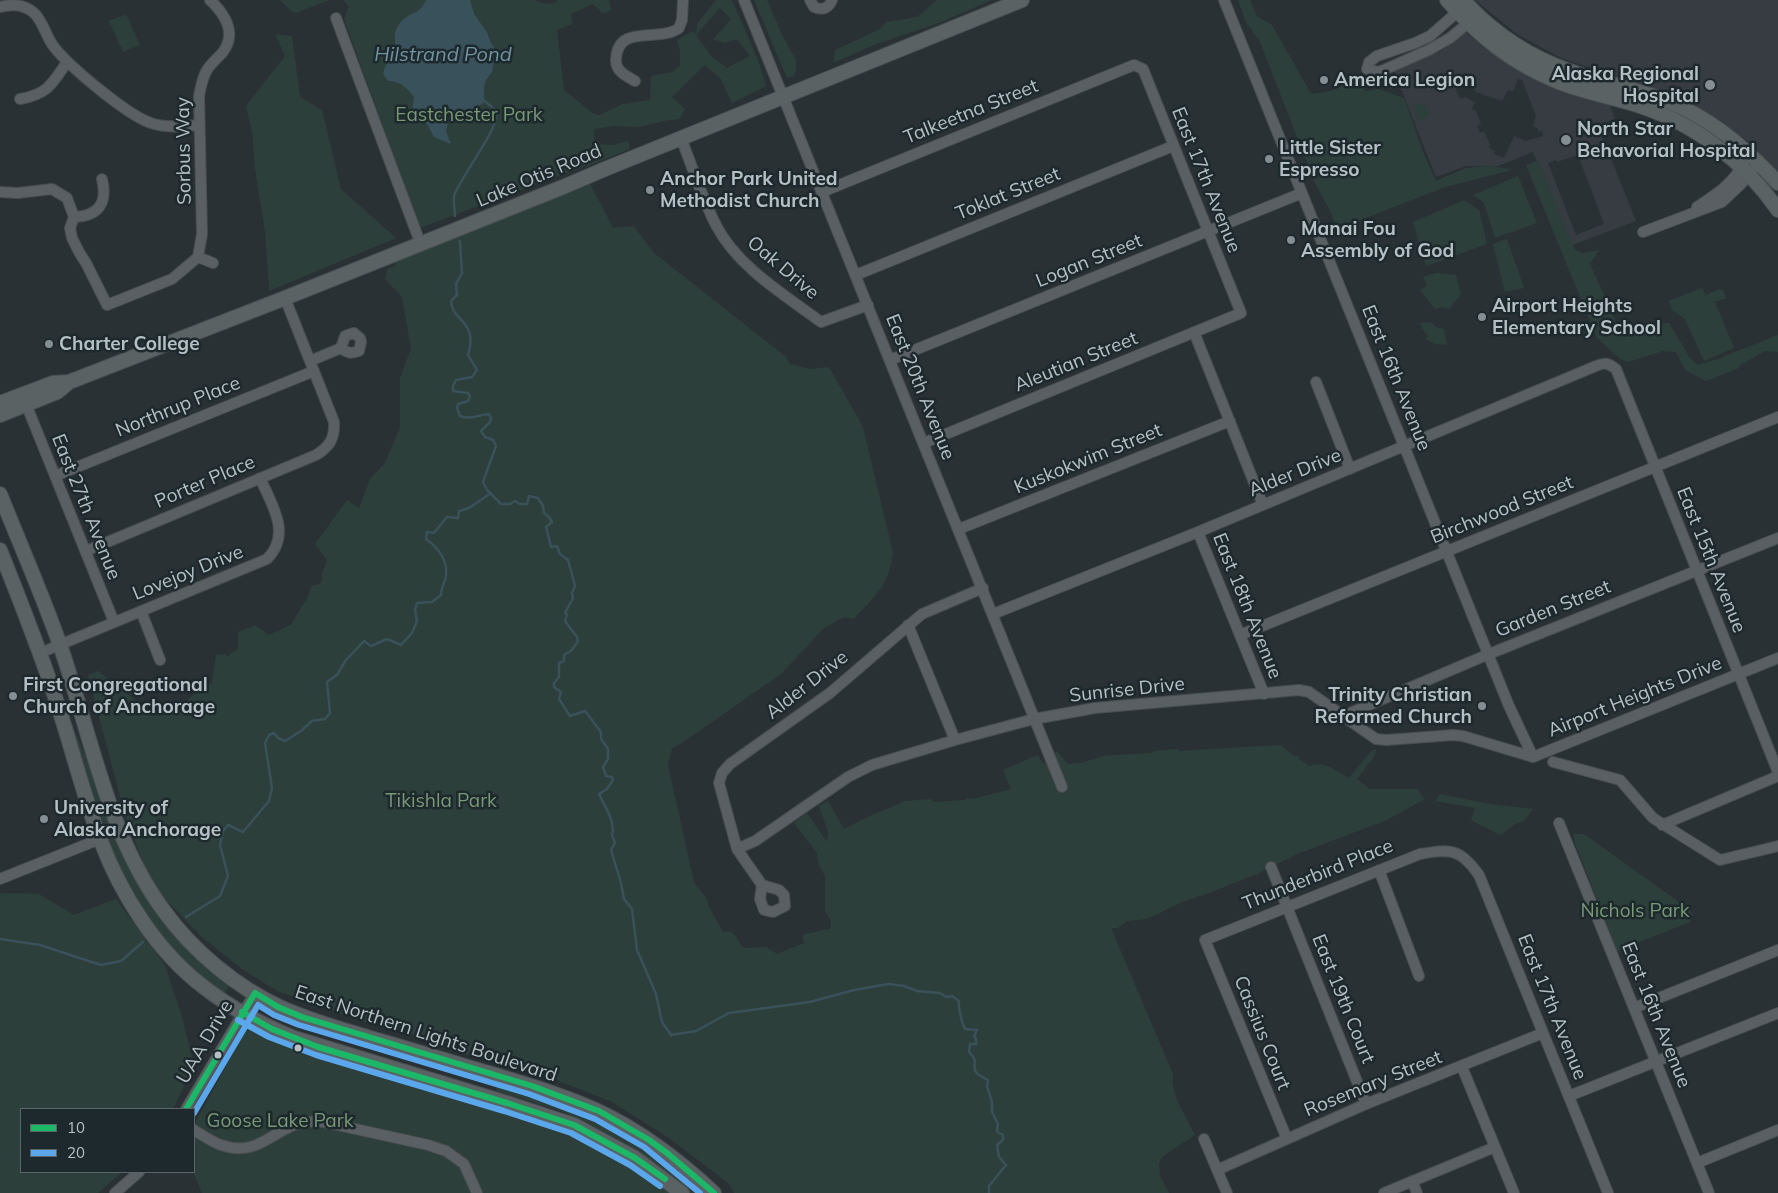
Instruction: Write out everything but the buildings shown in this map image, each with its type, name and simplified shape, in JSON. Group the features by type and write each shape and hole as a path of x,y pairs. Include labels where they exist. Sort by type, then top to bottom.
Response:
{"main road":[{"name":"Lake Otis Road","path":"0,403 53,383 69,382 421,245 1022,0"},
{"path":"1447,0 1462,5 1484,38 1503,52 1555,81 1641,106 1667,116 1712,142 1745,172 1778,210"},
{"path":"1472,19 1538,58 1570,72 1661,99 1691,112 1726,135 1755,158 1778,183"},
{"name":"Lake Otis Road","path":"0,415 57,392 69,382"},
{"name":"East Northern Lights Boulevard","path":"0,494 60,645 122,836 147,886 165,913 185,937 229,976 278,1007 302,1017 532,1086 599,1112 661,1148 687,1168 714,1193"},
{"path":"0,550 40,653 100,839 116,876 131,904 167,952 187,974 242,1012 272,1029 318,1047 507,1103 574,1125 635,1158 682,1193"}],"street":[{"name":"Sorbus Way","path":"198,257 202,234 199,96 202,81 208,68 227,46 230,36 228,22 221,10 210,0"},
{"path":"635,81 622,74 615,61 618,49 624,41 634,36 664,35 680,28 683,0"},
{"name":"East 20th Avenue","path":"744,0 1062,787"},
{"path":"810,0 814,7 822,9 830,6 832,0"},
{"name":"East 16th Avenue","path":"1219,0 1229,11"},
{"name":"East 16th Avenue","path":"1224,0 1509,706 1533,757"},
{"path":"0,7 12,4 23,6 34,12 53,46 67,62 129,112 151,124 173,126 199,125"},
{"path":"1462,5 1430,36 1377,56 1369,62 1367,69 1379,72 1421,54 1450,38 1472,19"},
{"path":"336,18 421,245"},
{"path":"20,99 35,97 44,92 67,62"},
{"name":"East 17th Avenue","path":"1134,65 1143,69 1241,313"},
{"name":"Talkeetna Street","path":"822,192 1134,65"},
{"name":"Oak Drive","path":"681,138 717,227 732,248 749,266 821,322 868,305"},
{"name":"Toklat Street","path":"856,275 1173,146"},
{"path":"1644,232 1684,215 1722,190 1745,172 1755,158"},
{"path":"74,218 93,214 99,208 104,199 105,190 102,179"},
{"path":"0,192 18,193 52,189 66,198 74,218 70,228 72,238 107,305 172,279 198,257 213,263"},
{"name":"Logan Street","path":"890,360 1302,193"},
{"path":"285,298 314,371"},
{"name":"Aleutian Street","path":"924,443 1241,313"},
{"path":"1194,332 1263,505"},
{"path":"310,361 341,348"},
{"name":"Alder Drive","path":"993,614 1198,532 1603,363 1609,364"},
{"name":"East 15th Avenue","path":"1609,364 1616,369 1778,772"},
{"name":"Porter Place","path":"86,551 316,455 325,449 333,439 334,422 314,371"},
{"name":"Northrup Place","path":"55,476 314,371"},
{"path":"1316,382 1350,469"},
{"name":"East 27th Avenue","path":"26,404 114,622"},
{"name":"Birchwood Street","path":"1240,636 1778,418"},
{"name":"Kuskokwim Street","path":"959,529 1230,422"},
{"name":"Lovejoy Drive","path":"40,653 267,559 273,553 280,535 279,523 260,478"},
{"name":"East 18th Avenue","path":"1198,532 1264,694"},
{"name":"Garden Street","path":"1343,716 1489,654 1778,538"},
{"name":"Alder Drive","path":"737,849 720,783 722,773 730,764 830,693 922,614 983,588"},
{"path":"141,611 160,660"},
{"path":"908,625 955,740"},
{"name":"Airport Heights Drive","path":"1533,757 1778,658"},
{"name":"Sunrise Drive","path":"737,849 755,841 856,773 872,765 1034,719 1095,708 1299,690 1309,692 1376,739 1463,736 1533,757"},
{"path":"1553,762 1620,780 1653,818 1720,860 1778,846"},
{"path":"1662,824 1778,776"},
{"name":"East 16th Avenue","path":"1559,823 1709,1193"},
{"path":"0,879 100,839"},
{"path":"737,849 762,884"},
{"name":"East 17th Avenue","path":"1446,850 1468,860 1479,875 1608,1193"},
{"name":"Thunderbird Place","path":"1205,940 1420,854 1446,850"},
{"name":"East 19th Court","path":"1271,867 1366,1104"},
{"path":"1379,870 1419,976"},
{"name":"Cassius Court","path":"1205,940 1287,1139"},
{"path":"1634,1008 1778,950"},
{"name":"UAA Drive","path":"187,1108 255,993"},
{"path":"1569,1096 1778,1013"},
{"name":"Rosemary Street","path":"1217,1170 1366,1104 1543,1033"},
{"path":"1462,1067 1514,1193"},
{"path":"195,1131 220,1145 235,1149 248,1148 261,1144 290,1126 310,1121 324,1122 428,1145 446,1151 464,1164 477,1193"},
{"path":"1697,1163 1778,1130"},
{"path":"1204,1139 1226,1193"},
{"path":"1384,1193 1495,1147"},
{"path":"115,1193 138,1173"},
{"path":"1412,1181 1417,1193"}],"shaded area":[{"name":"Alaska Regional Hospital","path":"1475,0 1778,0 1778,172 1749,142 1721,122 1677,97 1561,58 1517,34"},
{"name":"North Star Behavorial Hospital","path":"1465,32 1518,70 1551,86 1610,105 1615,119 1598,126 1636,221 1570,246 1533,152 1498,166 1466,166 1436,177 1394,71 1441,51","holes":["1468,74 1476,92 1502,101 1508,90 1513,92 1518,79 1522,80 1536,116 1533,126 1539,132 1542,131 1543,136 1526,141 1514,136 1504,158 1494,154 1495,151 1489,148 1490,145 1484,131 1480,133 1477,126 1481,124 1476,111 1472,109 1475,102 1465,97 1460,99 1452,81","1578,155 1604,224 1576,235 1548,163"]}],"green space":[{"path":"280,0 330,0 296,13 291,11"},
{"name":"Eastchester Park","path":"343,0 534,0 545,4 555,3 558,0 609,0 611,10 603,14 593,4 571,14 572,24 557,30 564,90 594,114 599,115 623,104 650,100 651,76 673,72 680,65 680,51 677,40 693,31 696,34 697,24 716,0 732,0 758,60 766,86 732,103 721,79 705,65 672,97 685,109 679,119 639,127 614,126 594,129 594,144 613,145 628,141 630,149 420,228 344,19 349,6","holes":["720,8 731,19 713,39 725,43 737,39 750,56 727,68 712,57 696,35"]},
{"path":"754,0 767,0 783,37 796,60 794,76 787,78"},
{"path":"937,0 992,0 941,22 874,45 833,63 835,50 880,29 886,22 917,17"},
{"path":"1238,0 1250,0 1257,16 1272,25 1310,92 1313,94 1331,91 1358,79 1366,91 1379,89 1404,98 1423,152 1436,181 1466,168 1491,166 1512,170 1445,187 1338,229 1315,183 1260,42 1246,22"},
{"path":"126,14 140,45 123,52 109,21"},
{"path":"275,34 292,36 300,97 322,110 341,189 396,238 269,291 265,231 255,169 252,132 246,106 285,56"},
{"path":"1425,102 1430,116 1419,121 1413,107"},
{"path":"1538,160 1575,250 1583,253 1599,250 1590,264 1616,322 1631,325 1669,323 1690,358 1698,365 1778,335 1778,352 1765,351 1740,365 1739,368 1706,381 1685,370 1676,352 1663,351 1628,362 1619,358 1597,338 1526,165"},
{"path":"1518,176 1537,223 1495,238 1484,203 1473,195"},
{"name":"Tikishla Park","path":"587,178 613,228 634,226 654,253 785,356 790,364 810,369 829,367 863,427 893,553 888,574 880,589 854,619 844,617 824,628 781,674 672,748 668,765 694,882 706,898 723,932 730,931 736,936 741,946 747,948 766,947 777,954 804,943 802,935 826,929 830,930 831,921 825,911 825,876 819,866 817,853 794,823 807,813 827,842 828,832 819,806 828,801 844,829 905,801 931,799 934,802 973,799 1011,789 1003,770 1038,755 1043,764 1057,751 1068,764 1081,763 1103,756 1152,753 1155,751 1177,749 1179,751 1281,745 1294,756 1299,756 1299,759 1309,766 1325,765 1349,778 1370,752 1376,749 1375,755 1357,779 1370,789 1417,789 1425,799 1387,820 1297,854 1257,874 1182,902 1147,919 1127,921 1118,928 1111,928 1173,1074 1176,1097 1195,1135 1163,1156 1159,1163 1160,1176 1169,1193 734,1193 728,1183 669,1138 612,1102 521,1066 482,1054 467,1055 441,1044 394,1029 353,1019 306,1000 279,992 242,969 202,937 164,898 145,866 130,829 120,796 88,675 98,671 139,703 152,710 163,709 166,713 183,707 189,698 212,683 216,655 226,654 228,657 238,649 238,632 255,625 269,635 292,624 308,596 311,586 320,584 323,579 321,578 327,560 315,544 347,500 359,508 370,479 385,463 400,427 400,378 411,349 402,297 385,279 387,269 396,266 394,260"},
{"path":"1464,200 1479,210 1487,244 1426,266 1413,222"},
{"path":"1507,239 1524,288 1505,292 1493,244"},
{"path":"1436,273 1456,275 1461,294 1449,309 1442,307 1435,309 1420,290 1427,286 1423,277"},
{"path":"1702,288 1706,295 1719,289 1723,290 1726,298 1715,302 1734,348 1704,361 1685,319 1672,310 1669,301"},
{"path":"1431,322 1436,327 1444,329 1447,345 1435,344 1425,339 1428,336 1420,323"},
{"path":"57,679 118,846 146,896 172,932 229,986 224,995 190,967 163,940 117,873 52,681"},
{"path":"1440,794 1490,804 1533,809 1524,821 1517,823 1500,835 1471,820 1475,808 1435,801"},
{"name":"Nichols Park","path":"1573,834 1584,834 1686,907 1693,914 1690,922 1617,951"},
{"path":"0,893 39,894 74,915 116,899 165,965 182,1017 194,1065 173,1108 20,1108 20,1173 121,1173 98,1193 0,1193"},
{"name":"Goose Lake Park","path":"249,1028 261,1031 297,1050 332,1054 537,1115 599,1141 676,1193 202,1193 193,1173 195,1173 195,1123 244,1033"},
{"path":"495,1084 530,1094 544,1094 598,1116 661,1155 707,1193 689,1193 679,1183 648,1160 587,1124 561,1111 497,1091"}],"water":[{"name":"Hilstrand Pond","path":"426,0 470,0 474,14 487,32 496,51 492,72 486,80 484,87 484,102 476,109 473,118 448,122 446,131 451,144 434,137 427,124 412,113 414,97 400,84 388,81 383,74 395,49 397,27 403,19 418,11"}],"waterway":[{"path":"455,216 454,196 496,120 495,111 482,99"},
{"path":"460,241 462,273 456,284 457,295 451,301 452,308 464,322 470,335 468,355 477,370 472,377 456,380 453,391 468,393 470,396 468,401 458,404 457,408 460,416 471,417 489,414 491,418 490,422 481,431 485,437 493,440 496,446 483,482 487,490 501,504 510,504 515,501 520,504 527,504 529,496 538,498 543,506 544,513 552,522 546,527 551,547 557,546 560,554 568,560 575,586 572,593 573,598 565,613 567,614 565,621 578,641 572,650 564,655 564,661 559,663 559,677 554,683 554,687 561,692 559,699 570,716 585,711 601,732 601,739 608,749 608,759 603,767 606,776 612,777 613,780 607,789 599,794 612,825 612,835 615,843 611,850 624,899 632,909 637,950 656,994 662,1022 671,1035 696,1031 729,1013 810,1002 854,990 888,984 904,986 917,991 940,993 946,997 952,996 959,1001 960,1015 965,1029 977,1030 974,1036 976,1044 970,1044 969,1052 974,1058 976,1072 988,1080 987,1086 992,1102 992,1112 998,1124 997,1132 1003,1135 1003,1140 997,1145 999,1157 1006,1165 989,1186 989,1193"},
{"path":"186,917 220,896 228,876 220,845 223,831 228,825 243,832 269,801 272,788 265,743 269,735 274,733 278,738 285,741 312,721 325,719 330,713 327,682 337,675 346,660 364,641 371,646 387,639 401,645 412,633 417,621 415,610 417,603 432,602 441,595 445,580 445,562 439,551 426,539 427,532 434,533 447,517 458,518 459,511 469,508 491,493"},
{"path":"0,939 40,945 101,965 121,961 143,942"}],"transit line":[{"name":"10","path":"187,1108 255,993 278,1007 302,1017 532,1086 599,1111 649,1140 714,1193"},
{"name":"20","path":"195,1111 258,1005 274,1015 299,1025 529,1094 595,1119 644,1147 700,1193"},
{"name":"10","path":"242,1012 272,1029 318,1047 507,1103 574,1125 635,1158 665,1179"},
{"name":"20","path":"238,1020 269,1037 316,1055 571,1133 630,1165 660,1186"}],"place":[{"name":"America Legion","path":"1324,80"},
{"name":"Alaska Regional Hospital","path":"1710,85"},
{"name":"North Star Behavorial Hospital","path":"1566,140"},
{"name":"Little Sister Espresso","path":"1269,159"},
{"name":"Anchor Park United Methodist Church","path":"650,190"},
{"name":"Manai Fou Assembly of God","path":"1291,240"},
{"name":"Airport Heights Elementary School","path":"1482,317"},
{"name":"Charter College","path":"49,344"},
{"name":"First Congregational Church of Anchorage","path":"13,696"},
{"name":"Trinity Christian Reformed Church","path":"1482,706"},
{"name":"University of Alaska Anchorage","path":"44,819"}]}
